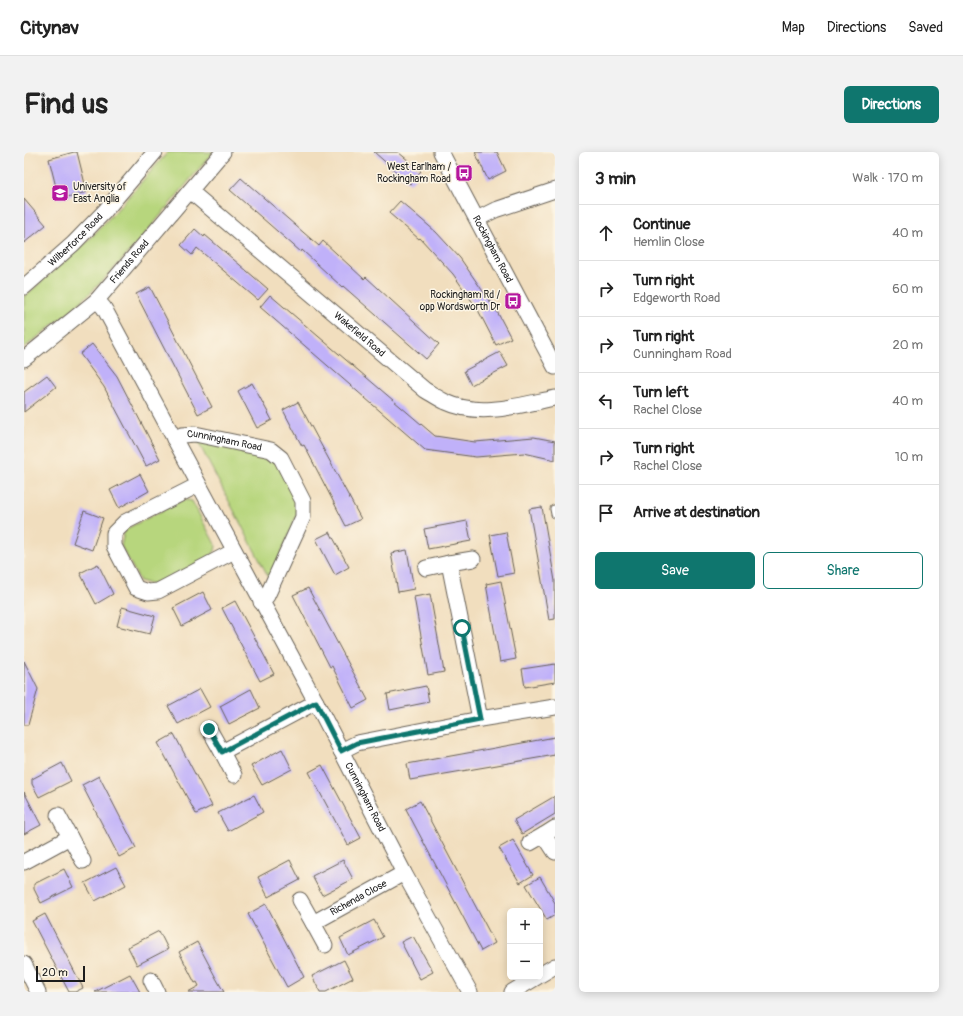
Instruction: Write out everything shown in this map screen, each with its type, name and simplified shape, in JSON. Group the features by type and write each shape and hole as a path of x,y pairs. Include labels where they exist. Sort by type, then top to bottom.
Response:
{"street":[{"name":"Wilberforce Road","path":"24,287 73,244 104,212 155,152"},
{"name":"Friends Road","path":"24,358 97,300 223,152"},
{"name":"Rockingham Road","path":"441,152 555,367"},
{"path":"477,219 495,210 555,190"},
{"name":"Wakefield Road","path":"190,191 425,390 447,403 466,408 486,410 555,398"},
{"name":"Cunningham Road","path":"97,300 104,308 316,702 404,873 470,992"},
{"name":"Cunningham Road","path":"174,439 182,435 195,434 271,450 280,458 303,501 303,517 268,596 261,602"},
{"path":"198,485 125,522 114,533 114,546 136,588 148,592 158,591 234,551"},
{"path":"426,568 472,559"},
{"path":"449,564 480,719"},
{"path":"222,752 316,702"},
{"path":"341,751 357,743 555,706"},
{"path":"209,729 234,775"},
{"path":"58,815 83,861"},
{"path":"530,843 550,831 555,852"},
{"path":"24,862 70,837"},
{"name":"Richenda Close","path":"313,924 404,873"},
{"path":"300,900 325,945"},
{"path":"24,964 38,992"},
{"path":"543,973 555,966"},
{"path":"512,992 532,980"}],"green space":[{"path":"168,152 213,152 112,271 61,319 24,348 24,297 86,243"},
{"path":"196,438 265,453 275,460 297,501 297,514 270,580"},
{"path":"181,501 192,501 216,546 215,551 210,557 159,583 153,585 140,581 121,546 124,533 128,528"}],"building":[{"path":"77,152 87,192 59,199 49,159"},
{"path":"374,152 398,152 421,171 410,184"},
{"path":"475,152 497,152 506,171 488,180"},
{"path":"241,178 319,246 323,241 364,279 366,277 439,344 426,359 343,286 342,287 302,250 301,252 230,190"},
{"path":"24,199 46,225 24,243"},
{"path":"400,201 436,232 460,258 491,303 492,302 511,338 496,345 478,310 453,274 420,238 419,239 389,213"},
{"path":"195,229 204,237 205,235 268,289 258,300 197,248 192,255 181,245"},
{"path":"150,287 212,407 198,414 136,294"},
{"path":"270,295 435,436 475,442 534,437 555,441 555,460 524,453 476,457 425,450 260,307"},
{"path":"92,344 117,376 160,459 146,466 104,387 80,354"},
{"path":"500,352 508,366 471,385 464,371"},
{"path":"47,375 56,387 24,412 24,392"},
{"path":"252,383 272,420 257,428 238,391"},
{"path":"298,402 361,519 346,526 304,445 302,446 283,410"},
{"path":"140,474 149,491 119,508 110,490"},
{"path":"542,507 555,581 555,619 549,620 529,509"},
{"path":"84,511 103,518 92,550 73,543"},
{"path":"467,521 471,541 428,549 424,529"},
{"path":"330,532 349,567 335,575 316,539"},
{"path":"506,532 514,573 498,576 490,535"},
{"path":"407,550 414,589 398,592 391,553"},
{"path":"98,564 113,594 96,604 80,573"},
{"path":"501,581 516,659 500,662 486,584"},
{"path":"308,588 368,700 353,708 293,595"},
{"path":"203,592 212,610 182,626 173,608"},
{"path":"430,594 444,672 428,675 414,597"},
{"path":"235,601 274,674 260,681 222,608"},
{"path":"122,607 155,616 150,634 117,626"},
{"path":"24,661 38,689 28,725 24,725"},
{"path":"555,664 555,682 525,687 522,669"},
{"path":"426,686 429,702 390,710 387,694"},
{"path":"200,689 210,707 178,724 168,706"},
{"path":"251,689 260,708 229,724 220,706"},
{"path":"174,734 212,806 196,814 158,743"},
{"path":"555,737 555,755 410,780 407,764"},
{"path":"282,749 292,769 262,785 251,766"},
{"path":"62,763 71,781 39,797 32,784 32,779"},
{"path":"322,765 361,838 348,845 309,772"},
{"path":"99,776 136,848 119,857 82,785"},
{"path":"24,792 41,825 24,834"},
{"path":"254,795 263,812 228,831 218,813"},
{"path":"555,796 555,814 522,834 514,820"},
{"path":"420,801 495,943 481,951 406,809"},
{"path":"513,840 533,875 520,883 499,848"},
{"path":"290,860 300,880 268,897 258,877"},
{"path":"343,860 353,879 322,895 312,876"},
{"path":"116,867 126,885 95,901 85,883"},
{"path":"64,869 73,887 41,903 34,889 34,884"},
{"path":"540,877 555,903 555,915 547,920 543,913 543,908 540,908 526,885"},
{"path":"266,904 304,977 287,987 248,914"},
{"path":"45,914 83,988 75,992 69,992 32,921"},
{"path":"374,920 383,937 348,955 340,938"},
{"path":"159,931 168,949 137,965 128,947"},
{"path":"413,936 433,972 420,979 401,942"},
{"path":"197,942 224,992 188,992 199,986 197,982 195,983 179,952"},
{"path":"344,960 353,978 326,992 320,992 312,976"},
{"path":"130,974 140,992 95,992"}],"place":[{"name":"West Earlham / Rockingham Road","path":"464,173"},
{"name":"University of East Anglia","path":"60,193"},
{"name":"Rockingham Rd / opp Wordsworth Dr","path":"513,301"}],"route":[{"path":"209,729 222,752 316,702 341,751 357,743 480,719 462,628"}]}
